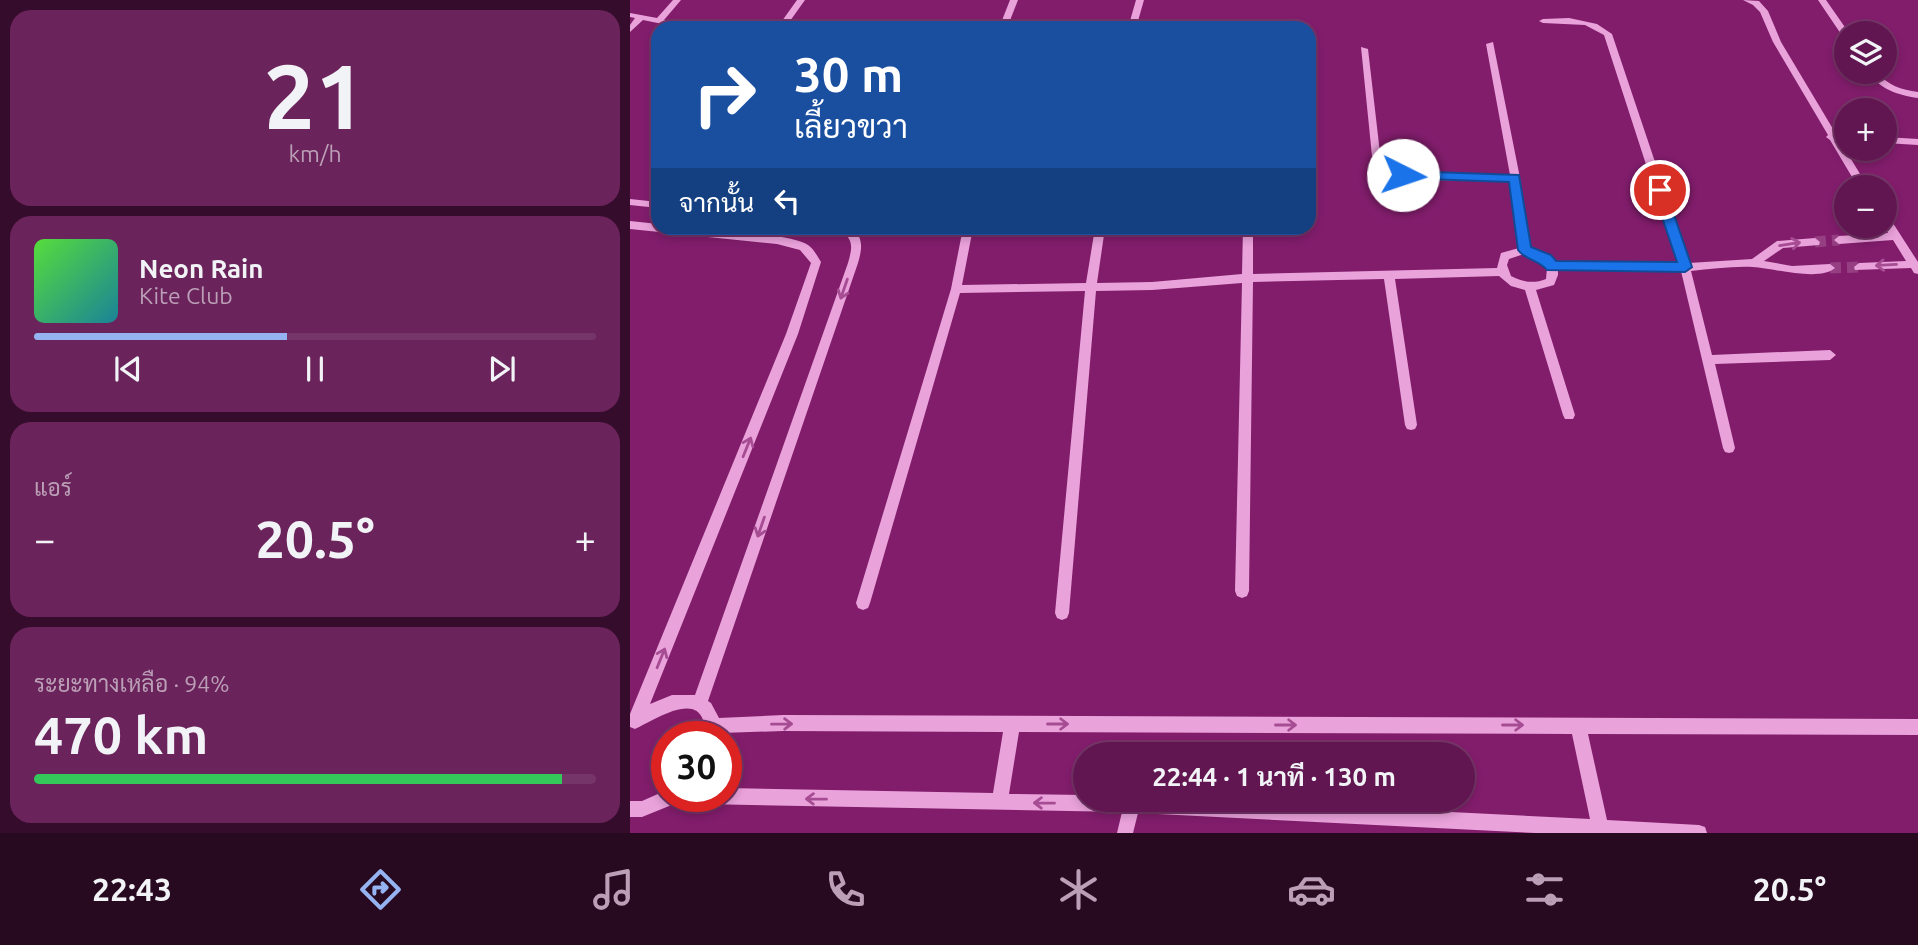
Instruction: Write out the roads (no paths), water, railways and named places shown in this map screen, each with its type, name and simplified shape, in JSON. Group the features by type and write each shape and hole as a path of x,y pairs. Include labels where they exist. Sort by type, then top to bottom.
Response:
{"street":[{"path":"630,15 660,21 677,0"},
{"path":"786,21 802,0"},
{"path":"1006,21 1014,0"},
{"path":"1134,21 1140,0"},
{"path":"1747,0 1756,3 1764,12 1777,42 1855,175"},
{"path":"1822,0 1836,21"},
{"path":"630,30 641,17"},
{"path":"1543,21 1600,26 1608,34 1685,267 1730,448"},
{"path":"1490,44 1515,178 1524,250"},
{"path":"1364,49 1375,154 1382,164 1403,175 1417,177 1515,178"},
{"path":"1882,84 1891,89 1918,95"},
{"path":"1897,141 1918,142"},
{"path":"630,202 651,204"},
{"path":"630,226 651,228"},
{"path":"632,723 792,334 816,262 804,247 777,240 724,235"},
{"path":"699,704 853,262 858,243 854,235"},
{"path":"863,603 956,289 967,235"},
{"path":"1062,613 1091,287 1099,235"},
{"path":"1242,590 1248,235"},
{"path":"1839,240 1867,238"},
{"path":"1896,238 1916,267"},
{"path":"1755,263 1781,244 1815,242"},
{"path":"1524,250 1546,259 1552,266 1553,275 1550,282 1530,289 1508,280 1502,272 1501,264 1506,256 1524,250"},
{"path":"1552,266 1685,267 1755,263 1792,270 1830,268"},
{"path":"1859,267 1916,267"},
{"path":"956,289 1152,286 1248,278 1502,272"},
{"path":"1390,275 1411,425"},
{"path":"1530,289 1569,415"},
{"path":"1708,360 1830,355"},
{"path":"632,723 652,709 669,702 685,700 699,704 709,713 711,721"},
{"path":"742,728 783,723 1918,727"},
{"path":"1000,802 1012,724"},
{"path":"1578,725 1600,828"},
{"path":"742,797 1073,803"},
{"path":"631,812 651,806"},
{"path":"1125,833 1130,812"},
{"path":"1288,812 1699,833"}],"tunnel":[{"path":"1815,242 1839,240"},
{"path":"1830,268 1859,267"}]}
